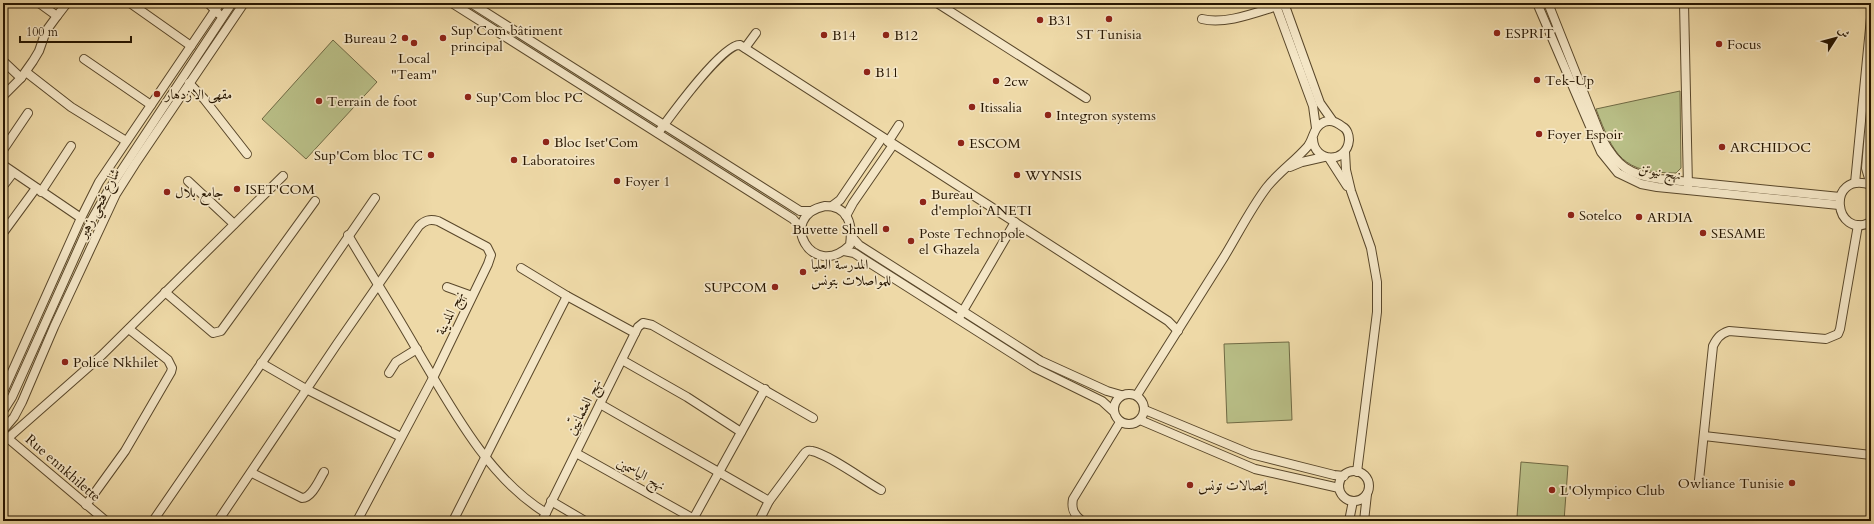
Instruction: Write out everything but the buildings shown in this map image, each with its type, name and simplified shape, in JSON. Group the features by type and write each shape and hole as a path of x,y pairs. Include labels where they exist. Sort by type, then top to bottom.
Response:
{"street":[{"path":"39,3 57,16"},
{"path":"3,96 23,75 40,51 46,31 67,3"},
{"path":"130,3 191,46"},
{"path":"208,3 218,6 224,14"},
{"name":"شارع فتحي زهير","path":"4,408 12,397 91,221 108,191 232,3"},
{"name":"شارع فتحي زهير","path":"3,430 14,417 116,194 244,3"},
{"path":"452,3 793,219 801,228"},
{"path":"471,3 800,211 812,211"},
{"path":"938,3 1086,98"},
{"name":"نهج نيوتن","path":"1538,3 1595,142 1608,164 1618,174 1624,173"},
{"name":"نهج نيوتن","path":"1548,3 1602,139 1624,173 1641,184 1688,186 1840,201"},
{"path":"1684,3 1688,186"},
{"path":"1202,19 1217,21 1233,18 1280,4"},
{"path":"1280,4 1320,103 1332,120 1346,128 1349,138 1345,152 1346,170 1351,191 1371,248 1377,282 1377,312 1357,472"},
{"path":"1280,4 1313,106 1316,128 1313,146 1326,157 1351,191"},
{"path":"3,392 81,218 99,182 218,6"},
{"path":"1855,183 1871,18"},
{"path":"745,48 756,33"},
{"path":"658,134 664,124 720,56 727,50 737,45 745,48 888,142 1168,321 1178,331"},
{"path":"84,59 151,105"},
{"path":"3,61 126,141"},
{"path":"189,83 204,99 247,154"},
{"path":"1871,108 1866,168 1871,185"},
{"path":"3,150 28,113"},
{"path":"1316,128 1324,122 1332,120"},
{"path":"846,216 899,124"},
{"path":"1137,395 1266,189 1313,139"},
{"path":"832,206 840,200 888,142"},
{"path":"3,233 39,190 71,146"},
{"path":"1287,168 1302,162 1338,156 1345,152"},
{"path":"3,165 81,218"},
{"path":"3,186 13,173"},
{"path":"6,436 72,383 129,329 164,292 282,176"},
{"path":"188,181 234,224"},
{"path":"1871,185 1863,182 1855,183 1847,187 1840,201 1844,217 1850,222 1858,225 1871,222"},
{"path":"153,521 348,235 375,198"},
{"path":"164,292 213,333 221,331 315,201"},
{"path":"832,206 840,209 846,216 852,229 850,244 844,251 827,257 814,254 806,246 802,238 801,228 804,218 815,208 832,206"},
{"name":"نهج المدينة","path":"357,521 433,378 488,264 490,251 483,243 438,221 432,220 423,222 378,285"},
{"path":"957,320 1015,222"},
{"path":"1699,480 1713,346 1717,338 1722,333 1729,331 1826,339 1838,334 1840,330 1858,225"},
{"path":"348,235 433,378 485,458 513,489 546,513"},
{"path":"852,236 859,245 1041,361 1107,391 1121,395"},
{"path":"844,251 854,253 957,320 1035,368 1102,401 1114,412 1120,422 1130,425 1140,420 1145,410 1141,399 1137,395 1128,393 1121,395 1116,400 1114,412"},
{"path":"521,268 567,296 635,333 639,325 645,323 661,330 766,389 813,418"},
{"path":"221,520 306,389 378,285"},
{"path":"447,287 472,296"},
{"path":"452,521 567,296"},
{"path":"86,506 125,451 172,368 168,360 129,329"},
{"name":"نهج العثمانيّين","path":"542,521 635,333"},
{"path":"389,373 396,362 417,349"},
{"path":"622,360 687,397 741,432"},
{"path":"261,363 306,389 401,437"},
{"path":"693,520 766,389"},
{"path":"600,404 770,501"},
{"path":"4,408 14,417"},
{"path":"1145,410 1251,454 1334,475 1344,476 1353,472 1364,475 1368,482 1369,489 1367,494 1364,521"},
{"path":"1140,420 1255,469 1340,488"},
{"path":"1082,521 1074,513 1071,506 1073,499 1120,422"},
{"name":"Rue ennkhilette","path":"6,436 86,506 106,521"},
{"path":"1704,436 1871,455"},
{"path":"759,521 770,501 804,454 809,451 813,451 834,461 881,490"},
{"name":"نهج الياسمين","path":"576,453 693,520"},
{"path":"252,473 302,498 309,496 324,472"},
{"path":"1344,476 1340,483 1340,488 1342,494 1347,499 1353,501 1363,498 1367,494"},
{"path":"551,501 585,521"},
{"path":"1349,521 1353,501"}],"green space":[{"name":"Terrain de foot","path":"333,40 377,82 306,159 262,119"},
{"path":"1680,91 1681,168 1676,173 1643,170 1622,159 1608,139 1596,109"},
{"path":"1289,342 1292,420 1227,423 1224,344"},
{"name":"L'Olympico Club","path":"1521,462 1568,466 1564,521 1517,517"}],"place":[{"name":"ST Tunisia","path":"1109,19"},
{"name":"B31","path":"1040,20"},
{"name":"ESPRIT","path":"1497,33"},
{"name":"B14","path":"824,35"},
{"name":"B12","path":"886,35"},
{"name":"Bureau 2","path":"405,38"},
{"name":"Sup'Com bâtiment principal","path":"443,38"},
{"name":"Local \"Team\"","path":"414,43"},
{"name":"Focus","path":"1719,44"},
{"name":"B11","path":"867,72"},
{"name":"Tek-Up","path":"1537,80"},
{"name":"2cw","path":"996,81"},
{"name":"مقهى الازدهار","path":"157,94"},
{"name":"Sup'Com bloc PC","path":"468,97"},
{"name":"Terrain de foot","path":"319,101"},
{"name":"Itissalia","path":"972,107"},
{"name":"Integron systems","path":"1048,115"},
{"name":"Foyer Espoir","path":"1539,134"},
{"name":"Bloc Iset'Com","path":"546,142"},
{"name":"ESCOM","path":"961,143"},
{"name":"ARCHIDOC","path":"1722,147"},
{"name":"Sup'Com bloc TC","path":"431,155"},
{"name":"Laboratoires","path":"514,160"},
{"name":"WYNSIS","path":"1017,175"},
{"name":"Foyer 1","path":"617,181"},
{"name":"ISET'COM","path":"237,189"},
{"name":"جامع بلال","path":"167,192"},
{"name":"Bureau d'emploi ANETI","path":"923,202"},
{"name":"Sotelco","path":"1571,215"},
{"name":"ARDIA","path":"1639,217"},
{"name":"Buvette Shnell","path":"886,229"},
{"name":"SESAME","path":"1703,233"},
{"name":"Poste Technopole el Ghazela","path":"911,241"},
{"name":"المدرسة العليا للمواصلات بتونس","path":"803,272"},
{"name":"SUPCOM","path":"775,287"},
{"name":"Police Nkhilet","path":"65,362"},
{"name":"Owliance Tunisie","path":"1792,483"},
{"name":"إتصالات تونس","path":"1190,485"},
{"name":"L'Olympico Club","path":"1552,490"}]}
